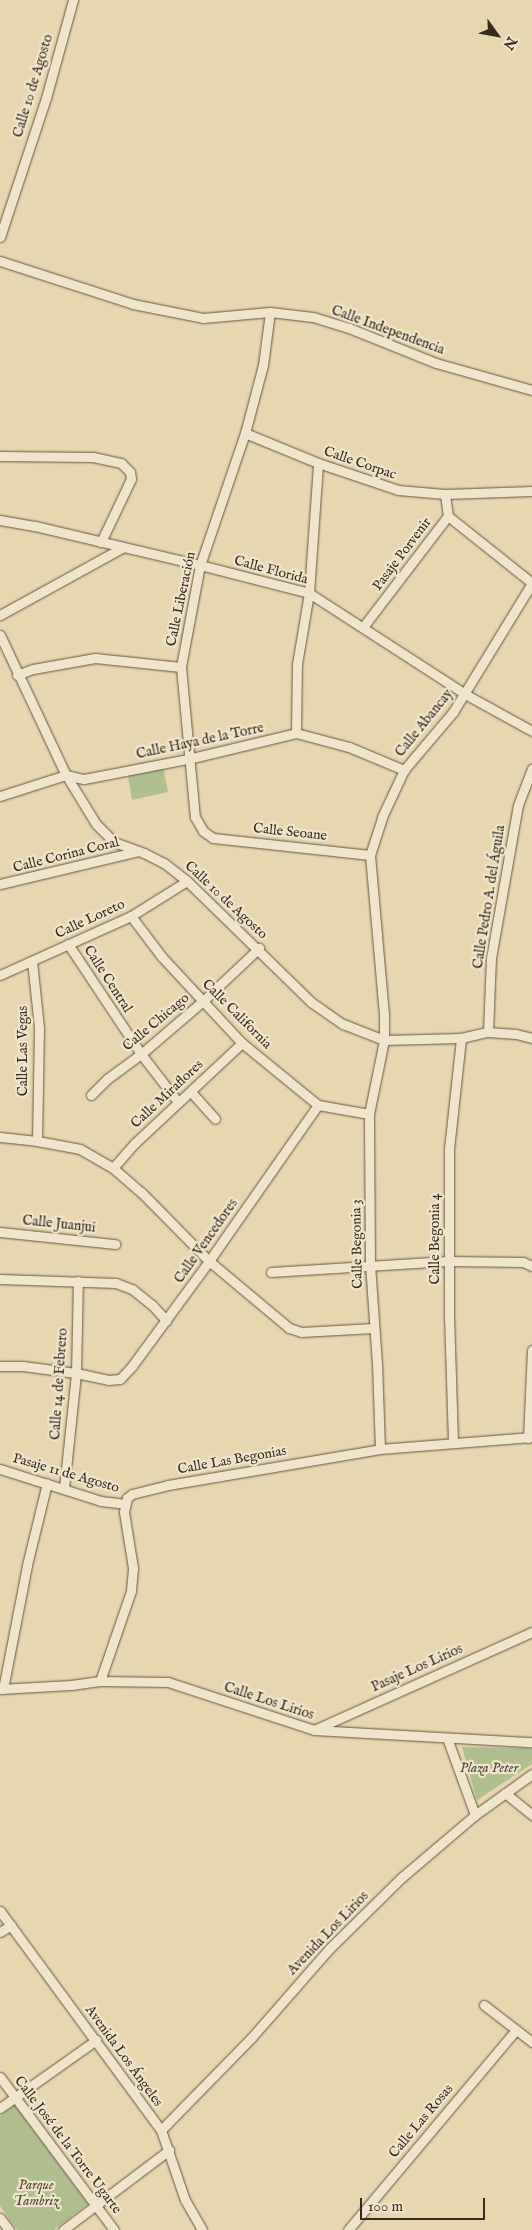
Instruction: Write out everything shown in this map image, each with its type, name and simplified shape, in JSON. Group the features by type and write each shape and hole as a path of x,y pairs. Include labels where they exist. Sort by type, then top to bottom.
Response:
{"street":[{"name":"Calle 10 de Agosto","path":"0,238 46,98 73,0"},
{"name":"Calle Independencia","path":"0,261 133,304 202,318 270,312 313,317 331,322 436,363 532,390"},
{"name":"Calle Liberación","path":"207,835 195,817 188,759 181,667 200,565 244,433 263,365 270,312"},
{"name":"Calle Corpac","path":"244,433 318,463 398,490 445,494 532,491"},
{"path":"0,456 93,458 122,463 130,472 131,479 101,542"},
{"path":"296,734 297,664 309,594 318,463"},
{"name":"Pasaje Porvenir","path":"364,627 448,516 445,494"},
{"path":"448,516 532,583"},
{"name":"Calle Florida","path":"0,520 200,565 309,594 364,627 465,694 532,731"},
{"path":"0,615 122,548"},
{"name":"Calle Abancay","path":"384,1040 384,1015 370,855 382,817 404,770 453,712 532,583"},
{"name":"Calle 10 de Agosto","path":"0,635 17,676 66,775 96,824 114,842 164,863 187,881 259,948 311,1002 343,1024 384,1040 461,1038 488,1032 516,1034 532,1038"},
{"path":"17,676 33,670 95,658 181,667"},
{"name":"Calle Haya de la Torre","path":"0,796 66,775 84,779 188,759 296,734 349,747 404,770"},
{"name":"Calle Pedro A. del Águila","path":"488,1032 491,958 518,805 532,769"},
{"name":"Calle Seoane","path":"207,835 213,838 370,855"},
{"name":"Calle Corina Coral","path":"0,884 138,851"},
{"name":"Calle Loreto","path":"0,975 131,916 187,881"},
{"name":"Calle California","path":"131,916 162,957 242,1043 318,1105 369,1114"},
{"name":"Calle Central","path":"68,944 141,1054 178,1102"},
{"name":"Calle Chicago","path":"91,1095 107,1079 141,1054 204,1000 259,948"},
{"name":"Calle Las Vegas","path":"32,961 39,1028 37,1141"},
{"name":"Calle Begonia 4","path":"453,1442 448,1261 449,1149 461,1038"},
{"name":"Calle Begonia 3","path":"380,1448 370,1265 369,1114 384,1040"},
{"name":"Calle Miraflores","path":"113,1168 178,1102 192,1092 242,1043"},
{"path":"192,1092 215,1119"},
{"name":"Calle Vencedores","path":"76,1373 108,1380 120,1379 124,1376 209,1261 318,1105"},
{"path":"0,1137 37,1141 80,1149 113,1168 141,1192 209,1261 294,1331 374,1328"},
{"name":"Calle Juanjui","path":"0,1232 115,1244"},
{"path":"271,1272 448,1261 524,1262 532,1266"},
{"path":"0,1279 116,1284 132,1289 152,1305 166,1320"},
{"name":"Calle 14 de Febrero","path":"64,1488 76,1373 78,1281"},
{"path":"530,1438 532,1350"},
{"path":"0,1366 23,1366 76,1373"},
{"name":"Calle Las Begonias","path":"124,1504 132,1494 168,1484 380,1448 530,1438"},
{"name":"Pasaje 11 de Agosto","path":"0,1469 101,1501 124,1504"},
{"path":"1,1689 27,1565 47,1483"},
{"path":"100,1680 131,1591 133,1568 124,1504"},
{"name":"Pasaje Los Lirios","path":"314,1730 532,1632"},
{"name":"Calle Los Lirios","path":"1,1689 71,1685 100,1680 168,1682 314,1730 532,1742"},
{"path":"446,1738 475,1815"},
{"name":"Avenida Los Lirios","path":"161,2130 252,2037 330,1948 401,1878 475,1815 532,1774"},
{"path":"505,1793 532,1815"},
{"name":"Avenida Los Ángeles","path":"0,1911 161,2130 185,2200 202,2230"},
{"path":"0,1932 11,1925"},
{"path":"484,2005 532,2042"},
{"name":"Calle Las Rosas","path":"348,2230 516,2030"},
{"path":"0,2108 96,2040"},
{"name":"Calle José de la Torre Ugarte","path":"0,2077 114,2230"},
{"path":"63,2230 169,2150"},
{"path":"0,2218 9,2230"}],"green space":[{"path":"154,767 163,767 168,792 132,800 128,775"},
{"name":"Plaza Peter","path":"462,1747 532,1748 532,1764 477,1800"},
{"name":"Parque Tambriz","path":"15,2105 88,2204 54,2230 17,2230 0,2206 0,2116"}]}
